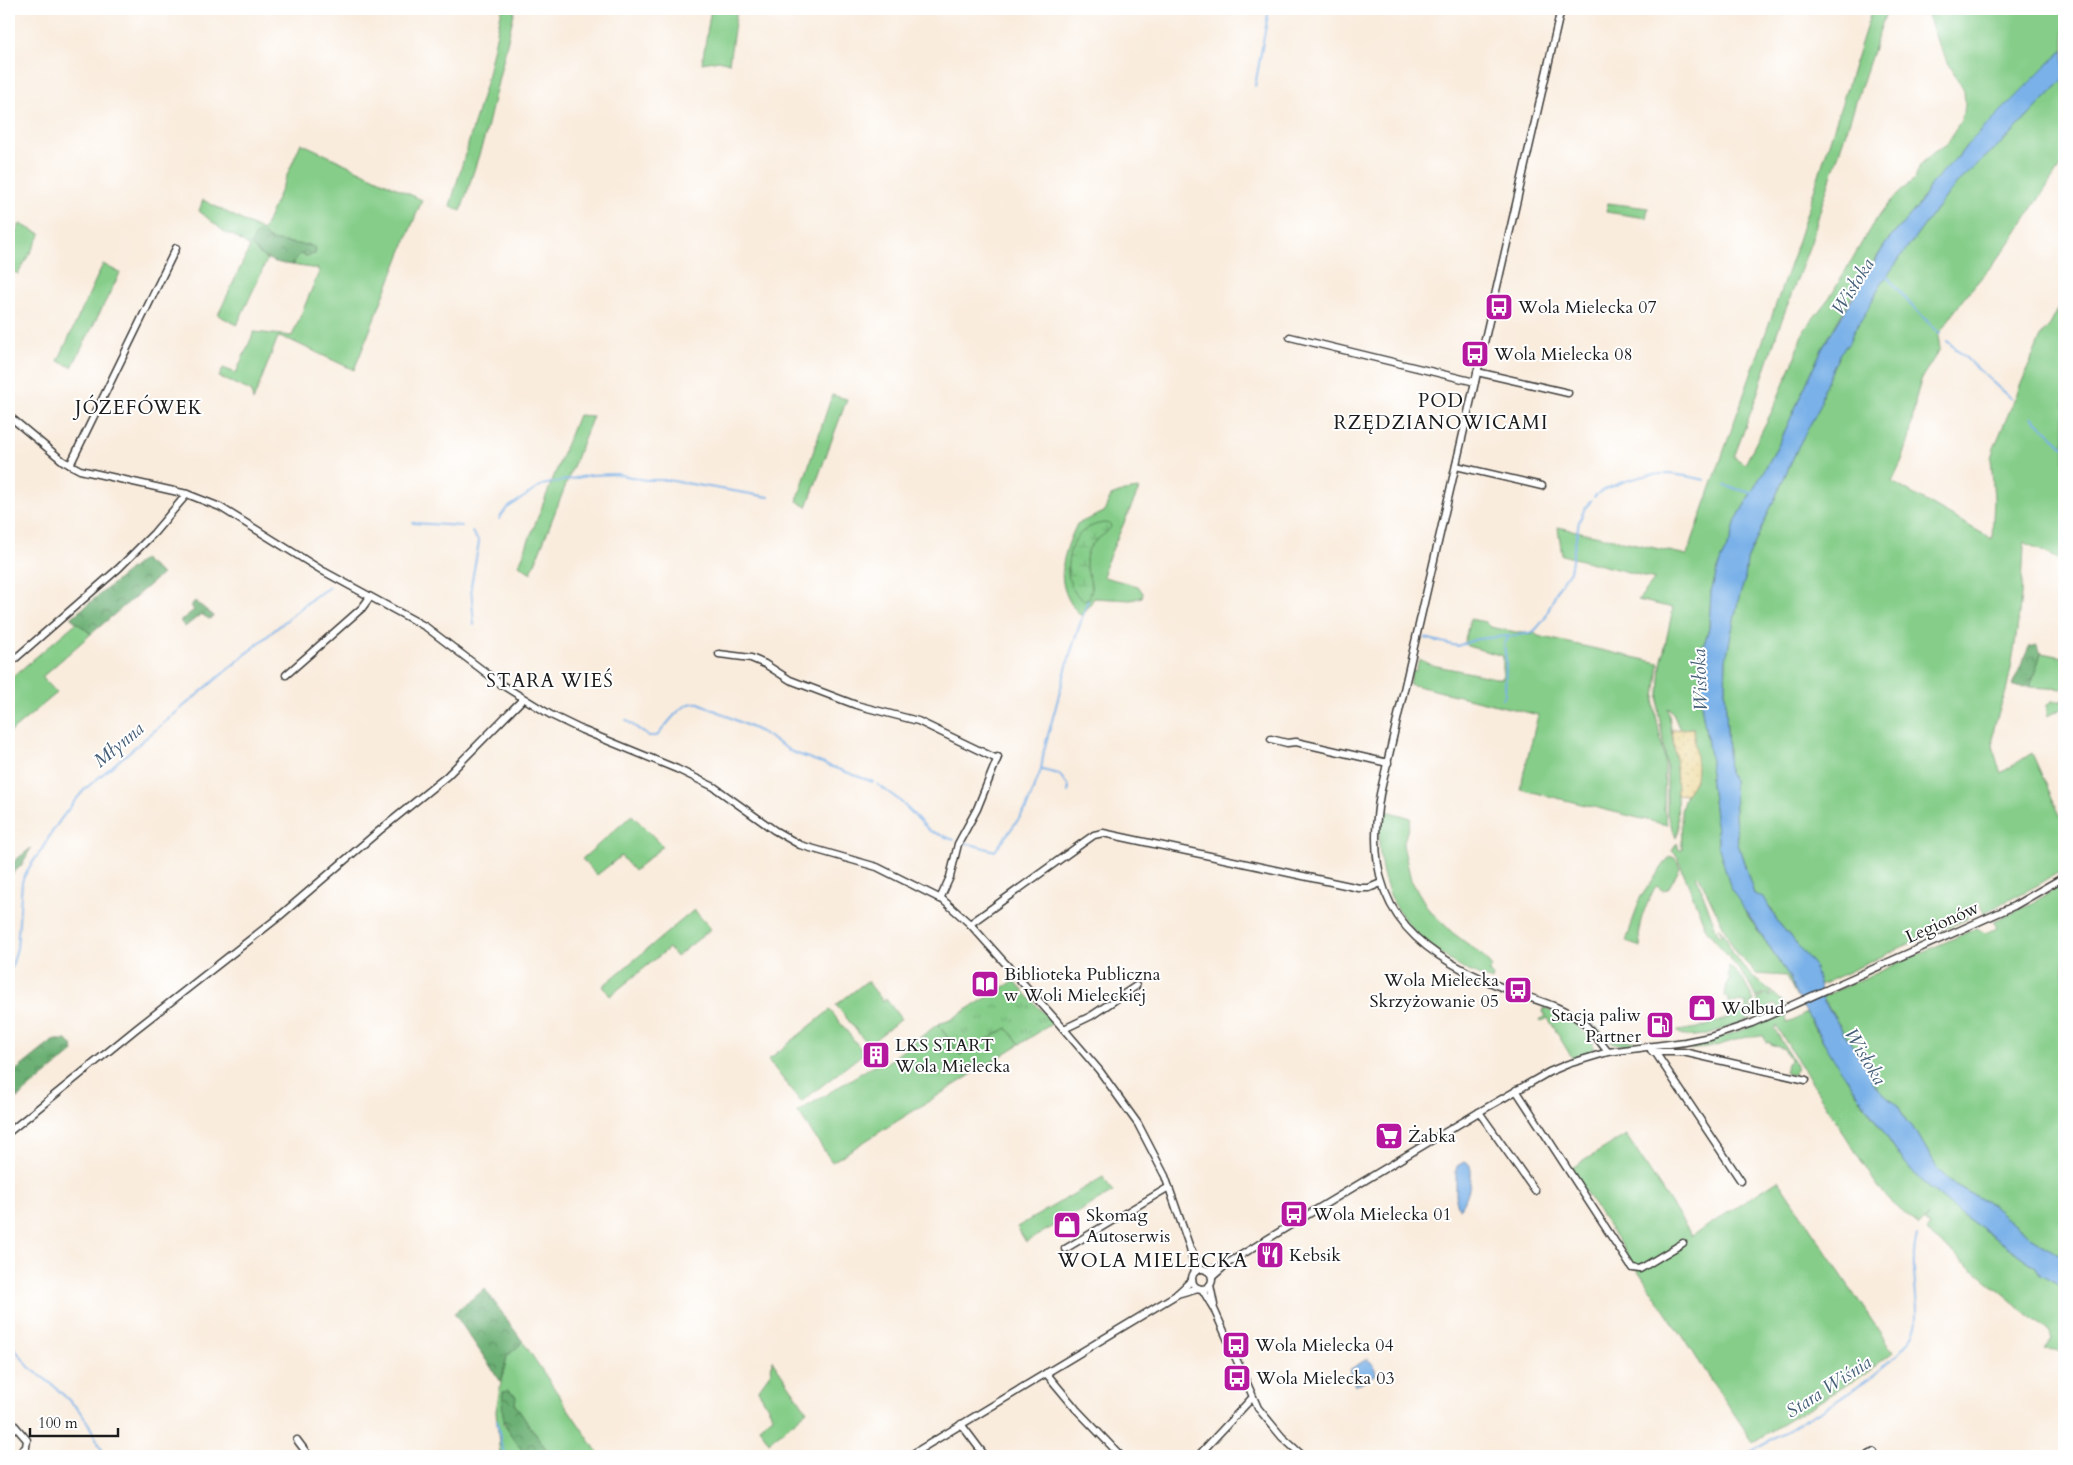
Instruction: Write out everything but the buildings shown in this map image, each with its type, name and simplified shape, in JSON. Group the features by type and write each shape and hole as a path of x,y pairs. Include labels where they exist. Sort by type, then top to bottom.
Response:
{"street":[{"path":"1562,9 1388,762 1375,826 1376,853 1381,883 1391,904 1402,922 1421,943 1443,960 1496,985 1568,1013 1590,1030 1608,1052"},
{"path":"70,465 176,248"},
{"path":"1290,337 1475,382"},
{"path":"1477,372 1568,393"},
{"path":"9,416 70,465 102,476 187,494 227,510 323,571 426,627 523,699 582,730 661,762 714,787 774,830 800,844 877,866 940,898 970,924 1064,1029 1099,1070 1138,1124 1160,1163 1190,1248 1201,1270 1212,1277"},
{"path":"1456,466 1542,486"},
{"path":"9,664 119,568 154,533 187,494"},
{"path":"286,675 362,608 370,597"},
{"path":"719,654 751,658 765,664 790,680 856,705 918,721 998,757 977,809 960,839 950,877 940,898"},
{"path":"9,1132 275,920 447,776 523,699"},
{"path":"1271,739 1287,743 1296,742 1388,762"},
{"path":"970,924 1094,835 1102,833 1359,888 1369,888 1381,883"},
{"name":"Legionów","path":"1228,1264 1516,1090 1568,1064 1608,1052 1710,1037 1772,1014 2028,899 2064,877"},
{"path":"1064,1029 1092,1016 1136,986"},
{"path":"1649,1046 1652,1052 1655,1052 1741,1181"},
{"path":"1655,1052 1683,1052 1806,1080"},
{"path":"1516,1090 1632,1268 1640,1269 1683,1243"},
{"path":"1479,1112 1535,1191"},
{"path":"1065,1249 1169,1187"},
{"path":"909,1456 1176,1295 1201,1270 1228,1264"},
{"path":"1214,1309 1210,1285 1212,1277 1228,1264"},
{"path":"1192,1280 1214,1309 1252,1398 1266,1419 1303,1456"},
{"path":"1176,1295 1210,1285"},
{"path":"1046,1373 1076,1410 1121,1456"},
{"path":"1198,1456 1252,1398"},
{"path":"9,1419 27,1440 26,1447 16,1456"},
{"path":"961,1424 984,1456"},
{"path":"297,1440 309,1456"},
{"path":"1867,1456 1874,1452"}],"green space":[{"path":"502,9 515,9 486,133 461,211 450,206 486,83"},
{"path":"711,9 737,9 729,63 719,60 702,63"},
{"path":"1872,9 1887,9 1811,242 1734,457 1745,464 1772,411 1805,329 1832,294 1872,225 1890,202 1915,178 1920,165 1934,152 1947,144 1961,120 1965,105 1964,91 1938,44 1926,9 1971,11 1973,9 2064,9 2064,50 1967,145 1958,157 1931,184 1918,206 1886,243 1855,291 1822,349 1779,444 1736,520 1731,540 1721,559 1711,591 1709,628 1702,651 1701,692 1702,710 1711,761 1710,776 1718,845 1746,913 1789,976 1797,997 1786,976 1755,974 1750,965 1736,953 1699,876 1696,875 1718,935 1722,935 1719,927 1727,939 1731,952 1754,979 1772,992 1769,994 1769,997 1773,993 1784,1003 1787,1023 1807,1013 1812,1024 1859,1097 1902,1159 1920,1180 1961,1214 2036,1267 2040,1275 2064,1288 2064,1351 2045,1349 2052,1340 2047,1330 1926,1231 1930,1226 1924,1222 1928,1216 1919,1226 1889,1200 1876,1184 1776,1026 1774,1028 1797,1068 1794,1075 1785,1073 1787,1063 1791,1061 1784,1049 1770,1044 1770,1042 1766,1043 1764,1036 1743,1038 1706,1048 1658,1050 1712,1040 1780,1018 1781,1016 1776,1005 1772,1005 1769,1010 1710,1033 1687,1036 1678,1031 1703,1027 1745,1012 1746,1003 1728,1002 1729,997 1725,996 1728,980 1731,978 1728,976 1729,966 1743,979 1754,1001 1749,1005 1751,1009 1757,1006 1762,1009 1757,999 1767,993 1756,998 1748,981 1706,929 1677,856 1672,851 1677,843 1679,850 1682,849 1681,811 1686,794 1696,779 1693,728 1680,730 1672,711 1668,708 1676,762 1678,830 1676,838 1667,814 1667,767 1658,708 1661,665 1673,608 1638,600 1655,579 1562,555 1558,527 1687,555 1793,256"},
{"path":"2064,79 2064,161 2004,251 1964,298 1938,335 1940,349 1922,377 1916,398 1909,440 1892,482 1992,539 1994,499 1991,458 2042,334 2050,325 2064,298 2064,562 2024,542 2021,597 2014,652 2007,688 1995,724 1993,741 2001,773 2032,753 2064,824 2064,869 1984,913 1978,902 1968,912 1967,919 1823,984 1818,984 1814,965 1777,921 1771,908 1754,894 1738,844 1734,780 1729,773 1725,689 1726,659 1738,601 1745,579 1747,560 1798,447 1820,406 1823,390 1840,353 1849,343 1853,332 1881,284 1960,180 2010,135"},
{"path":"301,143 422,200 354,370 290,340 278,337 253,401 251,391 219,377 223,368 236,373 254,332 292,336 319,272 318,269 292,265 300,253 306,256 308,244 285,244 265,236 256,251 267,260 237,325 218,315 250,247 231,234 227,234 199,211 203,200 263,231"},
{"path":"1608,203 1648,208 1646,218 1606,212"},
{"path":"20,224 41,234 18,274 9,269 9,245"},
{"path":"259,232 270,240 312,246 316,249 315,254 306,256 300,254 292,265 269,260 251,245 255,235"},
{"path":"103,264 120,273 72,367 58,361"},
{"path":"832,395 847,399 807,507 797,501"},
{"path":"578,415 593,416 531,573 519,565"},
{"path":"1139,489 1105,566 1104,577 1138,586 1143,593 1142,597 1131,600 1094,598 1083,615 1080,615 1071,604 1066,593 1062,570 1067,548 1077,524 1104,512 1111,496 1124,491"},
{"path":"1110,524 1111,527 1091,546 1086,556 1091,592 1089,598 1083,600 1076,595 1069,579 1068,561 1070,551 1073,543 1084,531 1094,525"},
{"path":"143,559 162,574 91,634 71,618"},
{"path":"195,601 214,616 209,619 201,614 185,627 180,621 194,610 191,606"},
{"path":"1470,619 1485,622 1490,627 1521,633 1535,633 1538,636 1659,663 1654,706 1665,760 1664,810 1667,825 1520,789 1538,715 1409,684 1412,671 1416,671 1419,659 1432,665 1503,678 1503,656 1467,646 1464,643"},
{"path":"77,622 91,634 42,677 57,693 9,733 9,680"},
{"path":"2037,645 2041,653 2030,687 2012,686 2029,647"},
{"path":"2041,653 2064,657 2064,689 2030,687"},
{"path":"2052,701 2064,701 2064,708 2047,716 2047,705"},
{"path":"1386,783 1391,785 1384,810 1411,818 1403,845 1411,880 1429,910 1453,933 1480,953 1492,967 1489,972 1493,976 1492,981 1457,965 1418,935 1403,917 1391,897 1384,877 1380,855 1381,808"},
{"path":"632,815 663,846 634,871 621,856 597,875 582,859"},
{"path":"31,848 21,866 9,876 9,865"},
{"path":"1670,856 1676,859 1680,868 1668,889 1662,890 1657,886 1654,889 1640,925 1639,939 1641,947 1626,942 1640,898"},
{"path":"2064,884 2064,1258 2030,1237 1991,1205 1950,1182 1937,1168 1917,1133 1907,1122 1898,1106 1872,1083 1869,1073 1822,997 1977,928 1985,933 1997,928 1994,922"},
{"path":"694,910 711,929 676,957 669,948 610,996 603,986"},
{"path":"867,981 883,1001 886,999 901,1019 868,1045 836,1005"},
{"path":"1014,981 1053,1023 1020,1044 1007,1028 960,1055 938,1024 950,1020"},
{"path":"1544,1008 1574,1022 1593,1041 1593,1051 1572,1058 1548,1018 1540,1022 1539,1020 1546,1016 1543,1012"},
{"path":"830,1010 864,1053 801,1102 768,1060"},
{"path":"1582,1016 1613,1040 1638,1043 1613,1044"},
{"path":"938,1024 960,1055 1007,1028 1020,1044 832,1162 798,1112 874,1065 885,1064"},
{"path":"54,1040 67,1040 72,1045 73,1052 9,1105 9,1076"},
{"path":"1626,1135 1692,1236 1778,1180 1893,1352 1865,1374 1753,1442 1570,1169"},
{"path":"1103,1177 1113,1192 1026,1242 1017,1227"},
{"path":"485,1289 523,1342 507,1356 501,1382 454,1313"},
{"path":"523,1342 600,1456 551,1456 515,1405 503,1423 526,1456 500,1456 496,1411 501,1382 507,1356"},
{"path":"772,1360 807,1411 769,1442 759,1427 773,1416 758,1390 771,1372"},
{"path":"508,1391 516,1396 515,1405 551,1456 526,1456 510,1433 504,1421 502,1404 503,1392"}],"sand":[{"path":"1693,728 1697,766 1696,779 1686,794 1677,795 1676,762 1672,730"}],"water":[{"path":"2064,50 2064,79 2010,135 1960,180 1937,208 1881,284 1853,332 1849,343 1840,353 1823,390 1820,406 1798,447 1747,560 1745,579 1738,601 1726,659 1725,689 1729,773 1734,780 1738,844 1754,894 1764,897 1777,921 1814,965 1824,1002 1870,1073 1872,1083 1898,1106 1907,1122 1917,1133 1937,1168 1950,1182 1991,1205 2030,1237 2064,1258 2064,1288 2040,1275 2036,1267 1961,1214 1920,1180 1902,1159 1835,1061 1797,997 1789,976 1731,889 1718,845 1710,776 1711,761 1702,710 1701,692 1702,651 1709,628 1711,591 1721,559 1731,540 1736,520 1779,444 1822,349 1886,243 1918,206 1931,184 1958,157 1967,145"},
{"path":"1464,1162 1469,1164 1471,1168 1471,1181 1465,1201 1459,1209 1456,1200 1456,1170 1457,1166"},
{"path":"1367,1359 1374,1365 1376,1374 1355,1386 1349,1370"}],"waterway":[{"path":"1255,86 1269,9"},
{"path":"1886,275 1910,304 1940,334"},
{"path":"1947,341 2011,399"},
{"path":"2032,417 2064,447"},
{"path":"499,519 506,509 542,485 591,475 617,474 645,480 667,480 769,497"},
{"path":"1594,497 1618,484 1651,475 1671,474 1705,480"},
{"path":"1725,486 1752,493"},
{"path":"1425,638 1457,646 1477,639 1533,632 1545,618 1558,588 1570,571 1579,522 1585,508 1591,501"},
{"name":"Młynna","path":"413,523 462,526"},
{"name":"Młynna","path":"472,532 479,542 471,586 474,625"},
{"name":"Młynna","path":"9,977 17,948 22,882 28,869 73,803 85,789 314,597 330,587"},
{"path":"963,842 995,851 1026,809 1041,770 1044,750 1071,651 1088,600"},
{"path":"1502,699 1505,695 1506,660 1504,644 1509,637"},
{"path":"626,720 648,736 657,736 681,709 687,705 699,703 761,732 792,752 873,782"},
{"path":"1042,770 1059,774 1069,787 1068,792"},
{"path":"877,784 899,800 930,831 954,840"},
{"name":"Stara Wiśnia","path":"1741,1456 1811,1417 1866,1381 1907,1344 1916,1326 1917,1319 1914,1265 1917,1235"},
{"name":"Młynna","path":"9,1341 29,1367 53,1385 78,1409 88,1423 105,1456"},
{"path":"497,1420 505,1456"}],"place":[{"name":"Wola Mielecka 07","path":"1499,307"},
{"name":"Wola Mielecka 08","path":"1475,354"},
{"name":"Biblioteka Publiczna w Woli Mieleckiej","path":"985,984"},
{"name":"Wola Mielecka Skrzyżowanie 05","path":"1518,990"},
{"name":"Wolbud","path":"1702,1008"},
{"name":"Stacja paliw Partner","path":"1660,1025"},
{"name":"LKS START Wola Mielecka","path":"876,1055"},
{"name":"Żabka","path":"1389,1136"},
{"name":"Wola Mielecka 01","path":"1294,1214"},
{"name":"Skomag Autoserwis","path":"1067,1225"},
{"name":"Kebsik","path":"1270,1255"},
{"name":"Wola Mielecka 04","path":"1236,1345"},
{"name":"Wola Mielecka 03","path":"1237,1378"}],"district":[{"name":"JÓZEFÓWEK","path":"139,407"},
{"name":"POD RZĘDZIANOWICAMI","path":"1441,411"},
{"name":"STARA WIEŚ","path":"550,680"},
{"name":"WOLA MIELECKA","path":"1153,1260"}],"water label":[{"name":"Wisłoka","path":"1852,286"},
{"name":"Wisłoka","path":"1699,680"},
{"name":"Wisłoka","path":"1866,1056"}]}
